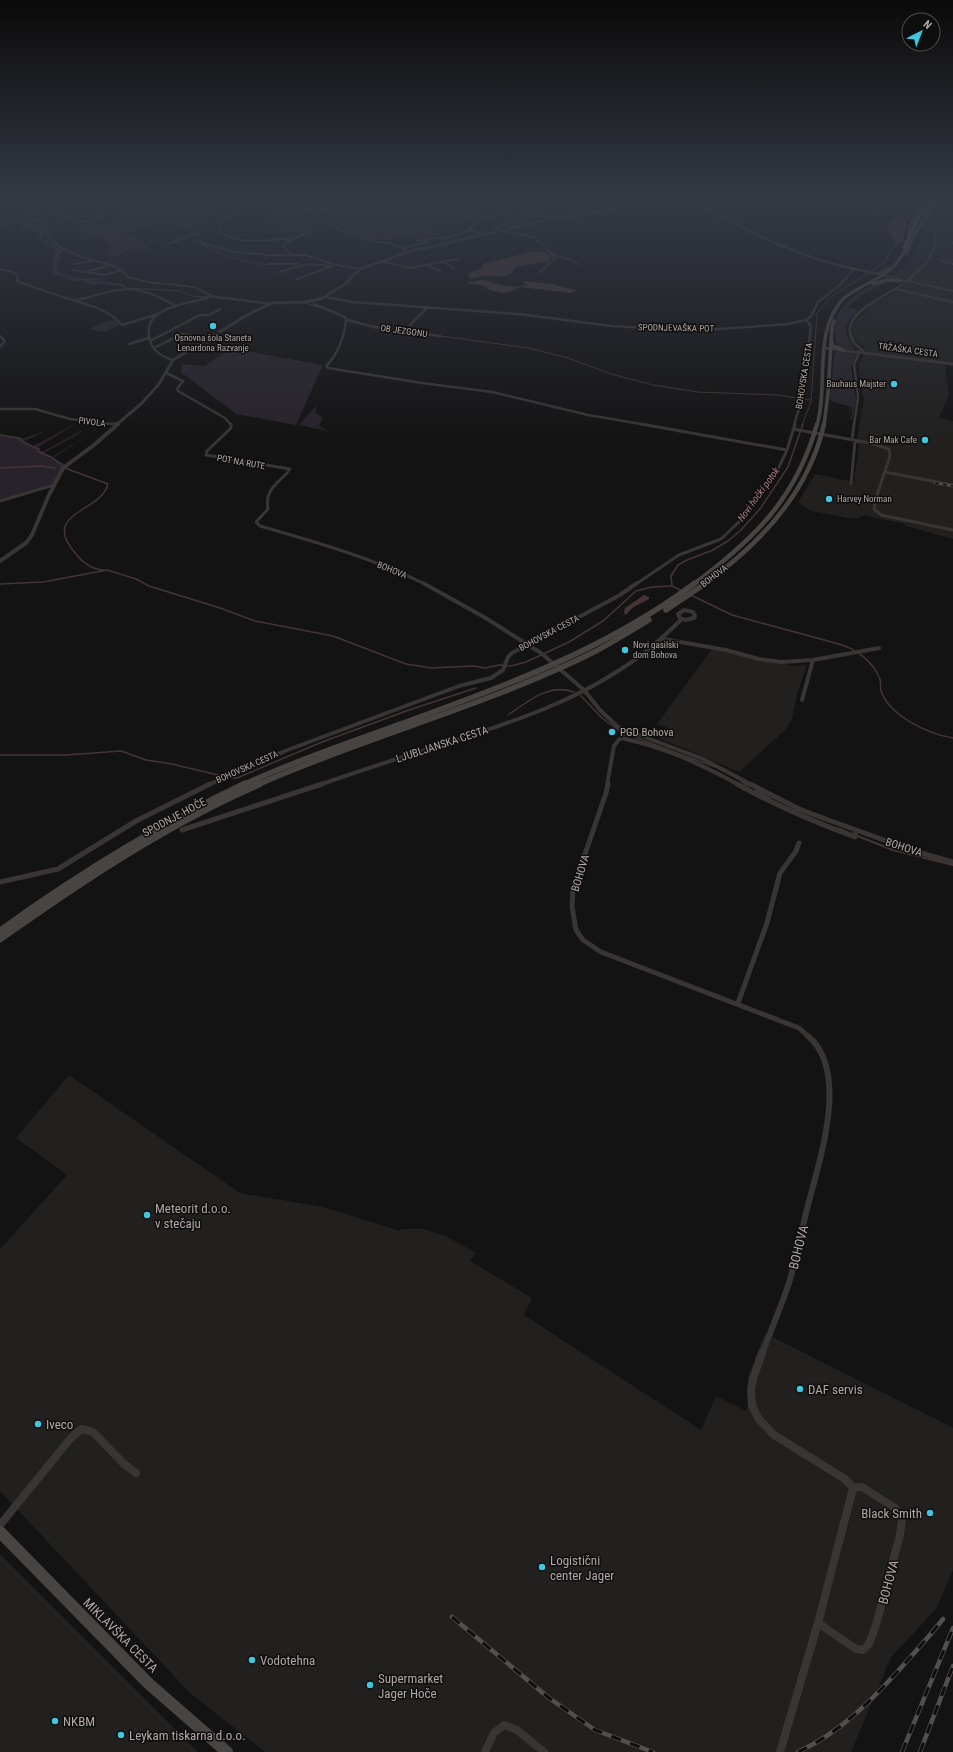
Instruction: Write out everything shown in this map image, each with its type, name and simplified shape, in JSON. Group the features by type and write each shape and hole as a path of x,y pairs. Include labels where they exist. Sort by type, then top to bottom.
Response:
{"main road":[{"path":"816,433 822,399 824,348 829,320 836,306 850,294 876,280"},
{"path":"822,434 832,327 836,312 854,295 878,280"},
{"path":"873,284 886,280 903,281"},
{"path":"831,339 833,346 843,350"},
{"path":"830,354 837,350 843,350"},
{"name":"BOHOVA","path":"370,738 498,693 559,668 612,642 684,596 743,545 776,510 799,476 808,457 816,433"},
{"name":"BOHOVA","path":"690,591 726,567 748,548 781,512 801,482 814,458 822,434"},
{"name":"BOHOVA","path":"370,738 493,689 553,663 607,638 684,596"},
{"name":"SPODNJE HOČE","path":"0,931 57,890 120,850 217,798 282,768 370,738"},
{"name":"SPODNJE HOČE","path":"0,939 62,894 124,855 167,831 285,772 370,738"},
{"name":"MIKLAVŠKA CESTA","path":"0,1532 148,1683 227,1752"}],"street":[{"path":"17,280 20,283 29,284 40,290 102,310 122,325 154,315 163,310 200,301 212,296"},
{"path":"139,280 190,286 212,296 270,304 310,302 321,299 345,284 349,280"},
{"path":"806,320 811,316 818,302 844,280"},
{"path":"898,280 953,291"},
{"path":"862,352 855,344 849,333 851,323 865,307 896,289 903,281"},
{"path":"141,284 148,282"},
{"path":"74,300 121,289 147,292 176,306"},
{"path":"896,289 953,302"},
{"name":"SPODNJEVAŠKA POT","path":"325,297 353,302 518,314 594,324 665,329 720,329 788,324 806,320"},
{"path":"314,304 321,299"},
{"name":"OB JEZGONU","path":"310,302 346,319 378,328 440,336"},
{"path":"119,423 141,404 166,373 173,360 249,314 270,304"},
{"path":"410,325 427,308"},
{"path":"129,344 150,340 189,322 200,315 209,316 220,309"},
{"path":"154,315 151,321 150,340 154,348 165,358 173,360"},
{"path":"346,319 336,356 326,366 422,384 492,392 588,415 787,450"},
{"name":"BOHOVSKA CESTA","path":"0,882 58,869 136,822 207,785 284,751 459,686 491,678 502,670 505,662 512,653 620,595 680,555 721,539 742,519 760,496 780,465 787,450 802,399 811,326 806,320"},
{"path":"154,348 182,334 208,338"},
{"path":"0,336 5,341 0,347"},
{"path":"855,344 855,350"},
{"path":"824,348 855,350 862,352"},
{"path":"851,484 858,397 854,364 862,352"},
{"name":"TRŽAŠKA CESTA","path":"862,352 952,364"},
{"name":"POT NA RUTE","path":"166,373 183,381 177,389 178,391 228,419 231,424 231,428 207,451 206,455 290,469 277,481 268,496 266,502 268,509"},
{"name":"PIVOLA","path":"0,408 35,409 70,419 112,424 119,423"},
{"name":"PIVOLA","path":"0,561 26,543 32,535 63,468 119,423"},
{"path":"794,429 886,447 891,453 876,498 874,509 876,512 881,515 953,530"},
{"path":"885,472 953,485"},
{"path":"0,501 54,485"},
{"name":"BOHOVA","path":"268,509 256,522 260,526 331,546 402,573 457,601 528,644 546,657 584,690 610,721 624,734 690,759 720,773 788,811 855,837 856,832"},
{"name":"LJUBLJANSKA CESTA","path":"182,830 495,728 548,708 613,674 663,639 682,619"},
{"path":"663,639 726,650 772,661 789,662 813,660 879,648"},
{"path":"802,700 813,660"},
{"name":"BOHOVA","path":"624,734 669,745 703,759 797,808 856,832 910,850 953,862"},
{"name":"BOHOVA","path":"624,734 614,746 606,793 573,888 572,906 576,930 583,940 601,952 738,1003 799,1028 815,1040 825,1059 829,1109 825,1136 788,1284 751,1385 751,1399 754,1412 764,1426 775,1437 845,1479 853,1488 857,1486 866,1489 895,1508 900,1514 902,1520 900,1535 889,1579 869,1644 863,1650 856,1649 818,1623"},
{"path":"738,1003 766,923 780,872 796,851 799,843"},
{"path":"0,1525 70,1439 82,1429 92,1432 124,1464 136,1473"},
{"path":"780,1752 818,1623 853,1488"},
{"path":"485,1752 491,1737 498,1728 504,1726 517,1730 544,1752"}],"shaded area":[{"path":"71,280 92,280 92,281 127,285 121,287 104,284 91,285 84,281"},
{"path":"481,280 512,286 527,285 523,282 525,281 552,284 577,290 571,293 520,287 510,292 503,293 489,290 482,285 464,283"},
{"path":"908,280 953,280 953,290"},
{"path":"890,281 863,294 848,307 858,310 850,320 846,329 848,338 855,349 843,349 836,346 834,329 837,316 841,310 846,303 859,293 881,282"},
{"path":"909,283 953,292 953,366 945,365 949,394 939,418 953,421 953,539 906,526 905,524 863,515 859,518 848,518 811,511 798,502 815,474 854,482 859,444 857,438 864,400 860,382 859,363 863,356 868,352 853,337 852,327 858,318 874,305"},
{"path":"115,320 119,322 118,326 104,332 89,329 107,321"},
{"path":"230,348 323,365 296,425 236,414 181,372 182,364 205,366"},
{"path":"837,351 852,352 856,355 851,368 856,400 852,419 850,419 852,414 851,407 830,400 834,354"},
{"path":"317,405 315,412 323,418 319,426 328,431 299,425"},
{"path":"79,422 37,448 42,452 84,429 77,435 44,453 52,457 94,432 53,458 66,465 54,485 0,501 0,436 24,438 48,430 25,441 33,446"},
{"path":"644,595 649,597 649,599 632,608 626,615 624,613 625,608"},
{"path":"712,649 794,666 807,665 797,694 792,719 784,731 739,772 659,739 667,727 657,724"},
{"path":"69,1075 240,1193 323,1207 400,1231 402,1229 423,1229 446,1236 476,1253 470,1261 532,1298 524,1315 701,1430 716,1396 746,1411 748,1404 748,1377 765,1333 953,1428 953,1570 936,1609 891,1657 851,1752 265,1752 190,1693 0,1491 0,1249 67,1175 16,1138"},
{"path":"0,1554 198,1752 0,1752"}],"waterway":[{"path":"102,280 109,284 120,284 126,288 180,291 192,296 209,297"},
{"name":"Novi hočki potok","path":"802,425 811,402 817,313 832,296 858,280"},
{"path":"213,297 223,299"},
{"path":"305,303 320,308"},
{"path":"344,318 357,322"},
{"path":"373,326 391,328"},
{"path":"440,336 529,348 568,358 611,374 653,385 698,392 778,395 810,400"},
{"name":"Novi hočki potok","path":"803,424 788,467 760,509 741,530 728,541 713,550 678,565 671,576 672,586 732,615 839,644 852,649 868,661 873,667 880,679 881,691 886,700 901,716 922,728 953,738"},
{"path":"0,435 19,438 24,443 39,449 38,451 51,457 62,465"},
{"path":"0,468 41,466 55,468"},
{"path":"65,468 108,484 103,494 68,521 64,529 66,539 75,553 91,567 103,570"},
{"path":"0,584 43,582 107,570 136,579 149,586 220,608 255,621 333,636 406,664 431,668 474,666 485,668 499,665 511,666 526,662 569,642 603,621 636,591 652,587 671,586"},
{"path":"228,778 237,778 322,742 409,710 476,688"},
{"path":"508,715 531,699 547,692 556,690 574,692"},
{"path":"581,696 602,718 621,732 715,767"},
{"path":"0,755 66,755 121,751 146,760 172,764 222,776"},
{"path":"742,782 746,784"},
{"path":"746,784 750,786"},
{"path":"756,790 772,800"},
{"path":"837,828 893,850 953,865"}],"railway":[{"path":"935,483 953,486"},
{"path":"452,1617 549,1698 595,1730 653,1752"},
{"path":"798,1752 827,1736 865,1705 899,1670 943,1619"},
{"path":"902,1752 953,1628"},
{"path":"920,1752 953,1666"}],"place":[{"name":"Osnovna šola Staneta Lenardona Razvanje","path":"213,326"},
{"name":"Bauhaus Majster","path":"894,384"},
{"name":"Bar Mak Cafe","path":"925,440"},
{"name":"Harvey Norman","path":"829,499"},
{"name":"Novi gasilski dom Bohova","path":"625,650"},
{"name":"PGD Bohova","path":"612,732"},
{"name":"Meteorit d.o.o. v stečaju","path":"147,1215"},
{"name":"DAF servis","path":"800,1389"},
{"name":"Iveco","path":"38,1424"},
{"name":"Black Smith","path":"930,1513"},
{"name":"Logistični center Jager","path":"542,1567"},
{"name":"Vodotehna","path":"252,1660"},
{"name":"Supermarket Jager Hoče","path":"370,1685"},
{"name":"NKBM","path":"55,1721"},
{"name":"Leykam tiskarna d.o.o.","path":"121,1735"}]}
